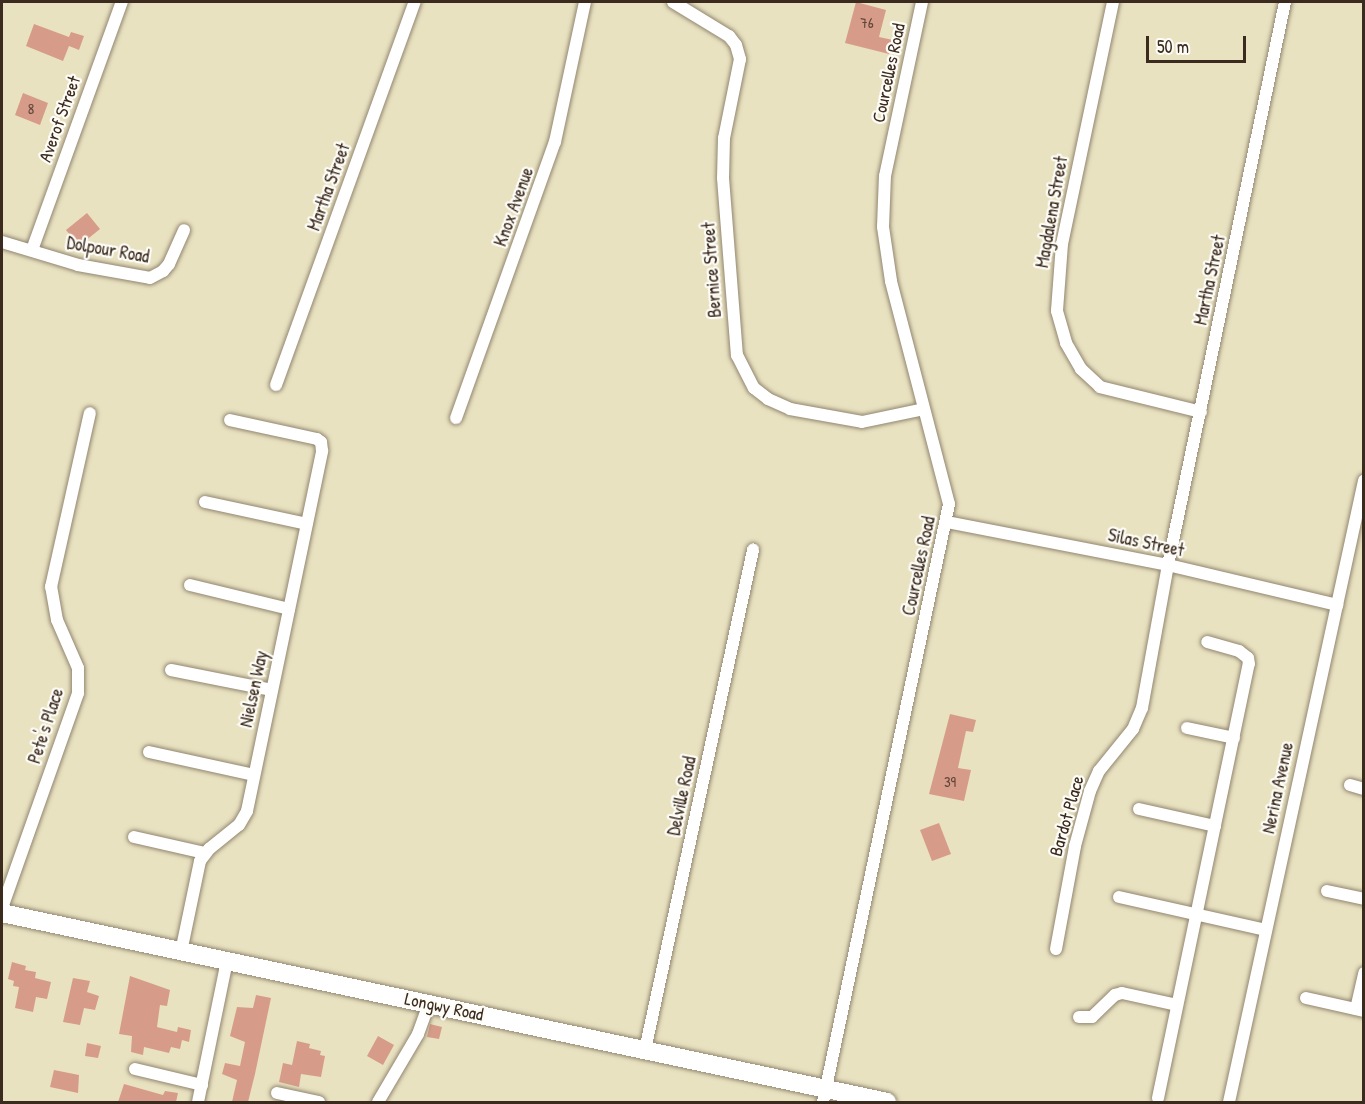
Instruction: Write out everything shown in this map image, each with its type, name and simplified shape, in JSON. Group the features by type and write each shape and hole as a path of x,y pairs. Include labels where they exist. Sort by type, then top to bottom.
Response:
{"street":[{"name":"Averof Street","path":"32,250 122,2"},
{"name":"Martha Street","path":"276,385 416,2"},
{"name":"Knox Avenue","path":"456,418 555,142 585,2"},
{"name":"Bernice Street","path":"673,2 729,36 736,45 740,59 724,138 723,178 737,355 754,388 768,399 790,409 862,422 924,409"},
{"name":"Courcelles Road","path":"824,1096 949,504 891,280 883,227 885,176 922,2"},
{"name":"Magdalena Street","path":"1113,2 1062,244 1057,311 1066,343 1082,369 1100,387 1201,412"},
{"name":"Martha Street","path":"1168,565 1285,2"},
{"name":"Dolpour Road","path":"2,242 78,265 150,278 163,271 169,264 184,230"},
{"name":"Pete's Place","path":"2,908 78,693 78,668 57,620 51,587 90,413"},
{"name":"Nielsen Way","path":"181,952 197,868 205,853 242,822 254,775 322,451 321,442 317,438 231,420"},
{"name":"Nerina Avenue","path":"1229,1102 1364,482"},
{"path":"204,502 307,524"},
{"name":"Silas Street","path":"947,522 1168,565 1337,605"},
{"name":"Delville Road","path":"645,1050 753,550"},
{"name":"Bardot Place","path":"1056,949 1075,846 1090,791 1099,771 1133,729 1142,708 1168,565"},
{"path":"190,585 289,609"},
{"path":"1158,1098 1234,738 1248,658 1239,651 1207,642"},
{"path":"171,670 272,690"},
{"path":"1187,728 1234,738"},
{"path":"149,752 254,775"},
{"path":"1350,785 1364,789"},
{"path":"1139,809 1215,826"},
{"path":"134,837 205,853"},
{"path":"1328,891 1364,900"},
{"path":"1119,897 1265,930"},
{"name":"Longwy Road","path":"2,913 645,1050 824,1096 887,1102"},
{"path":"198,1102 228,961"},
{"path":"1306,998 1360,1010 1364,973"},
{"path":"1079,1017 1092,1017 1115,995 1122,993 1177,1005"},
{"path":"378,1102 418,1034 429,1004"},
{"path":"135,1069 202,1085"},
{"path":"277,1093 319,1102"}],"building":[{"path":"856,2 886,10 879,37 893,40 889,54 845,43"},
{"path":"34,24 69,37 71,32 84,36 79,50 69,46 63,61 26,46"},
{"path":"23,93 48,103 40,125 15,115"},
{"path":"87,213 100,229 79,246 66,230"},
{"path":"950,714 976,720 973,732 966,731 958,768 971,770 964,801 929,794"},
{"path":"939,823 951,854 932,861 920,830"},
{"path":"12,962 26,966 25,970 36,972 35,978 51,982 47,999 36,997 33,1012 15,1008 19,987 13,986 14,981 8,979"},
{"path":"130,976 170,990 167,1006 160,1005 157,1027 177,1032 178,1027 191,1030 189,1042 182,1040 180,1049 171,1047 169,1053 144,1047 143,1055 131,1052 132,1036 119,1034"},
{"path":"73,978 90,981 87,992 99,996 95,1010 84,1008 80,1025 63,1022"},
{"path":"256,995 271,998 255,1074 248,1102 232,1102 237,1080 222,1074 225,1063 240,1066 245,1042 230,1036 237,1007 253,1008"},
{"path":"430,1024 442,1027 439,1039 427,1037"},
{"path":"378,1036 394,1045 383,1065 367,1056"},
{"path":"297,1041 310,1044 309,1048 321,1051 320,1055 325,1056 321,1077 301,1074 299,1087 279,1082 283,1063 292,1065"},
{"path":"87,1043 101,1046 98,1058 85,1056"},
{"path":"54,1070 79,1075 78,1093 50,1087"},
{"path":"124,1084 163,1095 165,1091 178,1093 176,1102 118,1102"}]}
